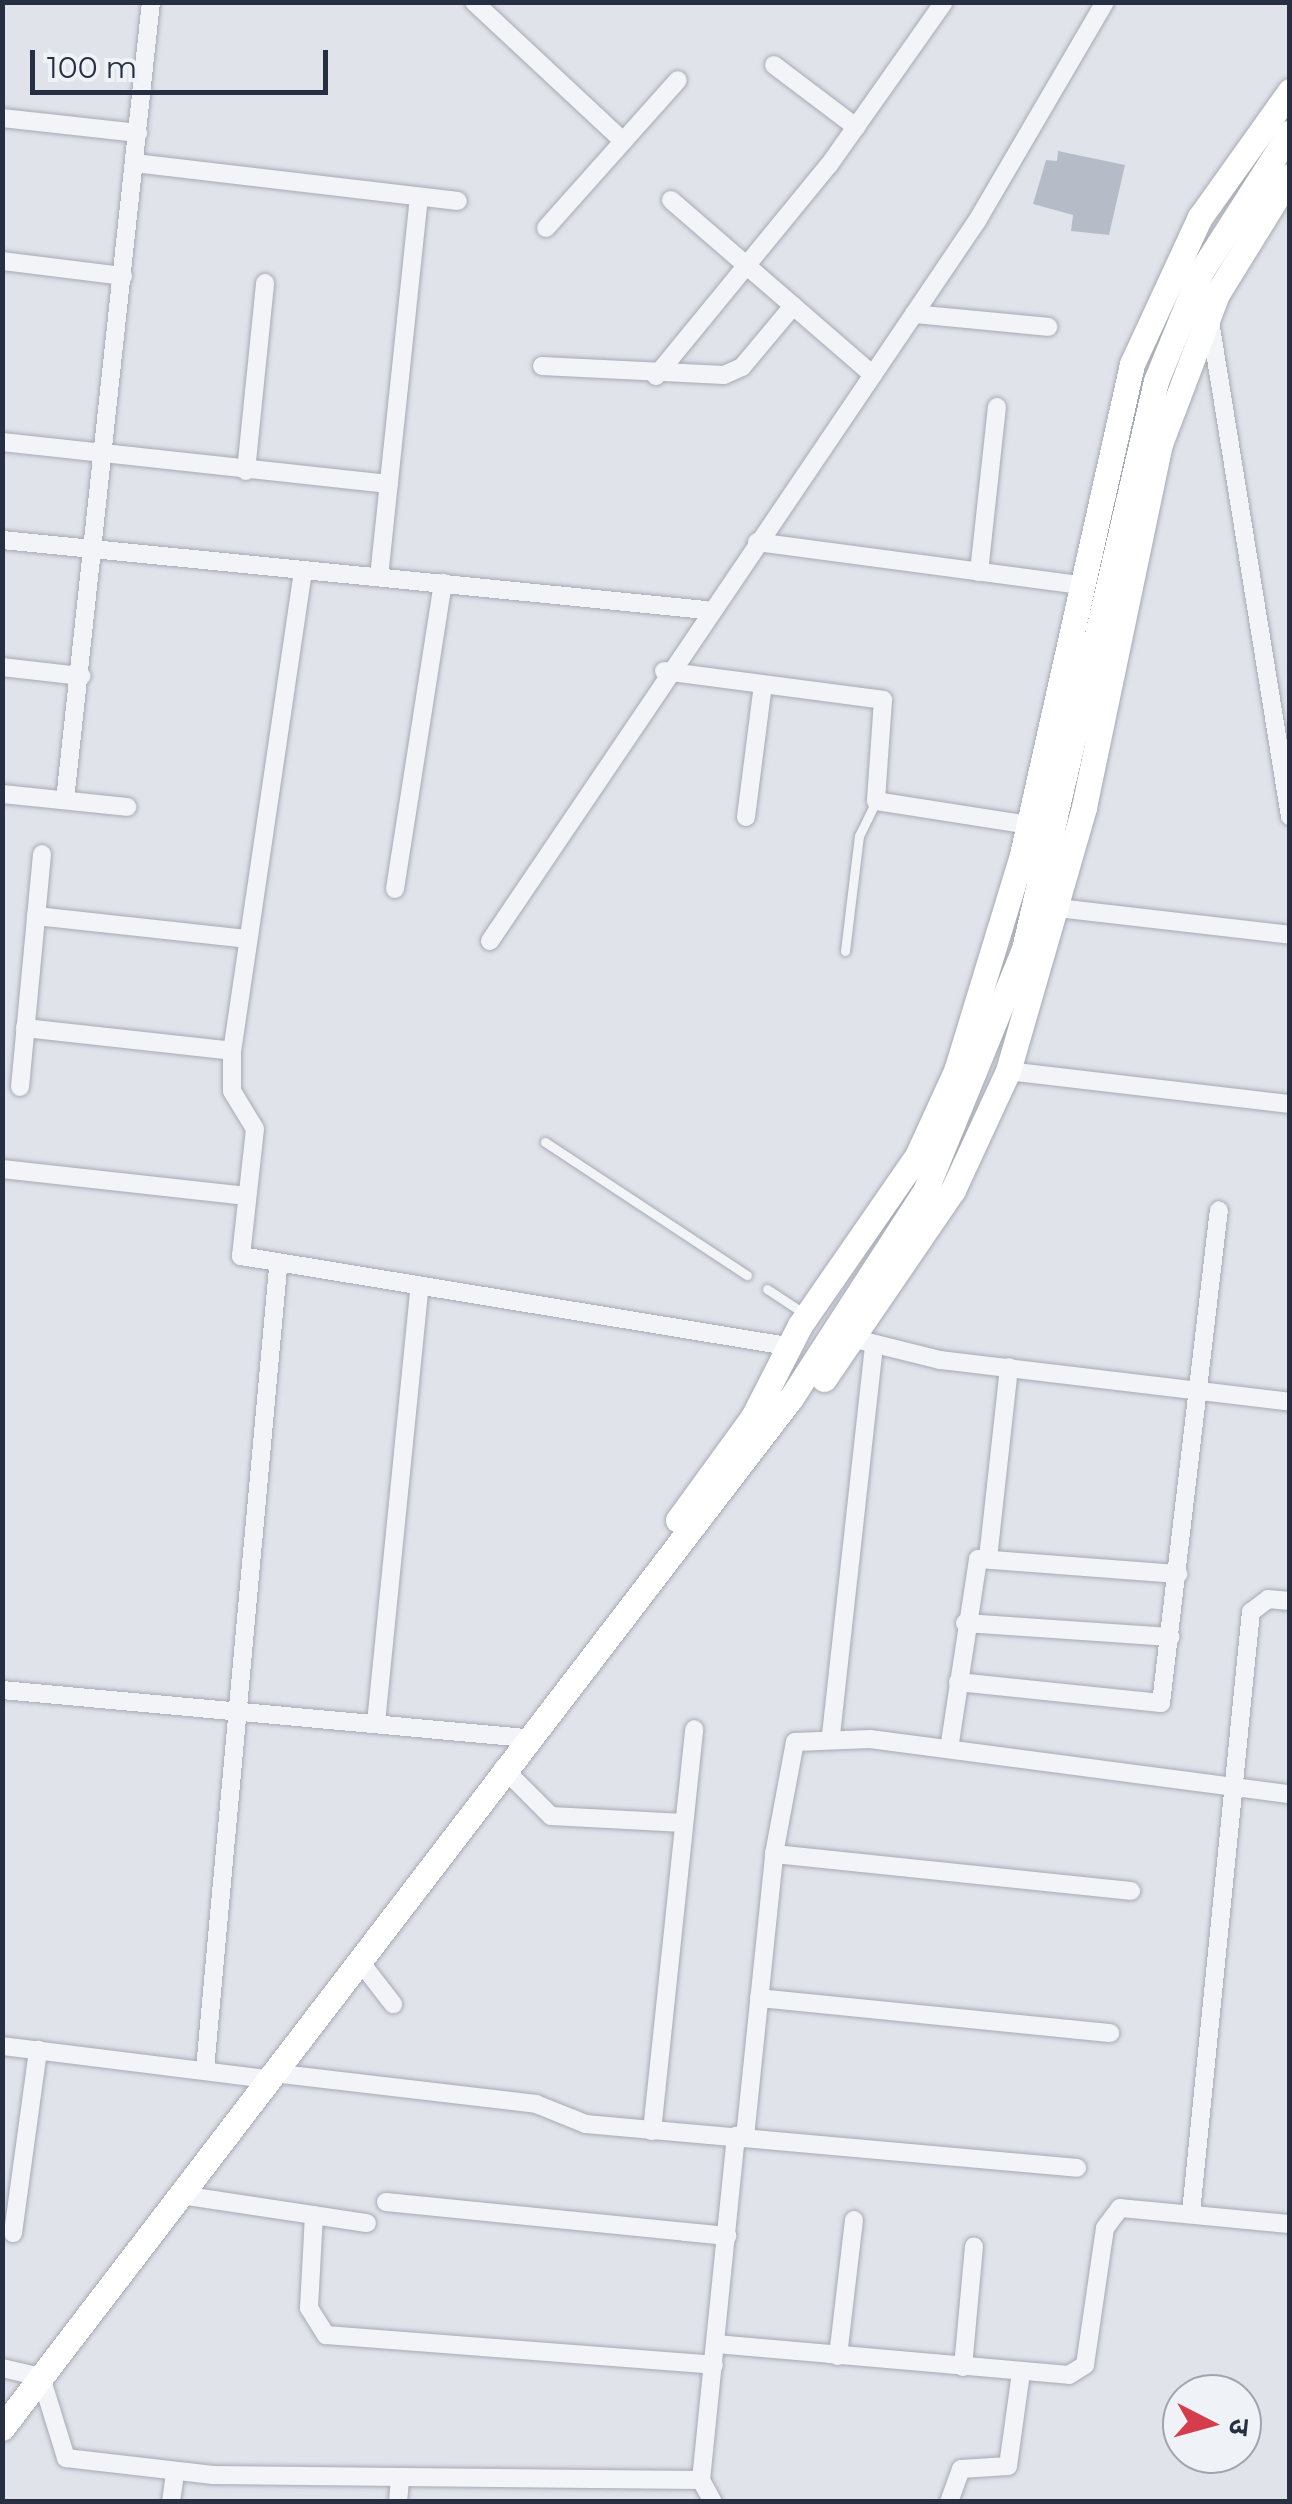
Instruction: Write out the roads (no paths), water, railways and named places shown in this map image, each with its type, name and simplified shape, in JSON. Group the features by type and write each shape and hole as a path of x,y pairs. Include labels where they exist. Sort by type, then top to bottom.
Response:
{"main road":[{"path":"760,1423 787,1346 917,1156 956,1071 1029,826 1132,364 1164,286 1210,201 1290,91"},
{"path":"854,1337 966,1108 1024,950 1156,381 1200,273 1290,132"},
{"path":"854,1337 953,1190 1008,1071 1058,908 1160,444 1209,314 1290,176"},
{"path":"2,2428 626,1605 760,1423 814,1338 854,1337"}],"street":[{"path":"65,800 151,2"},
{"path":"474,2 621,139"},
{"path":"656,376 856,126 944,2"},
{"path":"490,942 664,671 914,314 1105,2"},
{"path":"774,65 856,126"},
{"path":"546,228 621,139 678,80"},
{"path":"2,118 138,133"},
{"path":"135,164 458,202"},
{"path":"379,578 419,198"},
{"path":"671,200 873,375"},
{"path":"2,261 123,276"},
{"path":"246,471 265,283"},
{"path":"542,366 656,376 742,367 792,306"},
{"path":"914,314 1048,327"},
{"path":"1209,314 1281,703 1290,817"},
{"path":"979,572 997,407"},
{"path":"2,442 389,484"},
{"path":"2,540 706,610"},
{"path":"757,542 1081,586"},
{"path":"303,570 232,1052 232,1091 255,1129 241,1256 278,1269 420,1286 787,1346"},
{"path":"395,889 442,583"},
{"path":"2,668 81,676"},
{"path":"664,671 883,700 876,801 1029,826"},
{"path":"746,817 764,685"},
{"path":"2,794 128,806"},
{"path":"20,1087 42,854"},
{"path":"1058,908 1290,935"},
{"path":"36,916 247,939"},
{"path":"26,1028 232,1052"},
{"path":"1008,1071 1290,1104"},
{"path":"2,1169 245,1196"},
{"path":"958,1682 1154,1706 1166,1694 1220,1210"},
{"path":"205,2069 234,1707 278,1269"},
{"path":"376,1723 420,1286"},
{"path":"831,1734 854,1337 1008,1367 1290,1402"},
{"path":"988,1558 1008,1367"},
{"path":"948,1749 974,1562 988,1558 1178,1574"},
{"path":"1191,2212 1251,1612 1268,1599 1290,1601"},
{"path":"965,1623 1171,1637"},
{"path":"2,1690 234,1707 526,1738"},
{"path":"652,2131 694,1729"},
{"path":"713,2502 700,2480 726,2236 788,1756 808,1735 831,1734 1290,1794"},
{"path":"503,1768 551,1816 684,1824"},
{"path":"774,1854 1131,1890"},
{"path":"359,1960 393,2004"},
{"path":"759,1998 1110,2033"},
{"path":"2,2046 536,2104 586,2124 1077,2168"},
{"path":"14,2233 38,2050"},
{"path":"181,2195 367,2223"},
{"path":"386,2202 726,2236"},
{"path":"716,2344 1069,2375 1086,2365 1110,2216 1120,2208 1290,2224"},
{"path":"314,2215 309,2308 326,2334 714,2365"},
{"path":"838,2356 854,2220"},
{"path":"963,2367 974,2248"},
{"path":"2,2368 42,2377 60,2456 175,2472 400,2478 524,2493 646,2492 700,2480"},
{"path":"949,2502 961,2469 1008,2466 1021,2372"},
{"path":"171,2502 175,2472"},
{"path":"398,2502 400,2478"}],"lane":[{"path":"845,951 860,836 876,801"},
{"path":"545,1142 746,1276"},
{"path":"767,1289 808,1316"}]}
